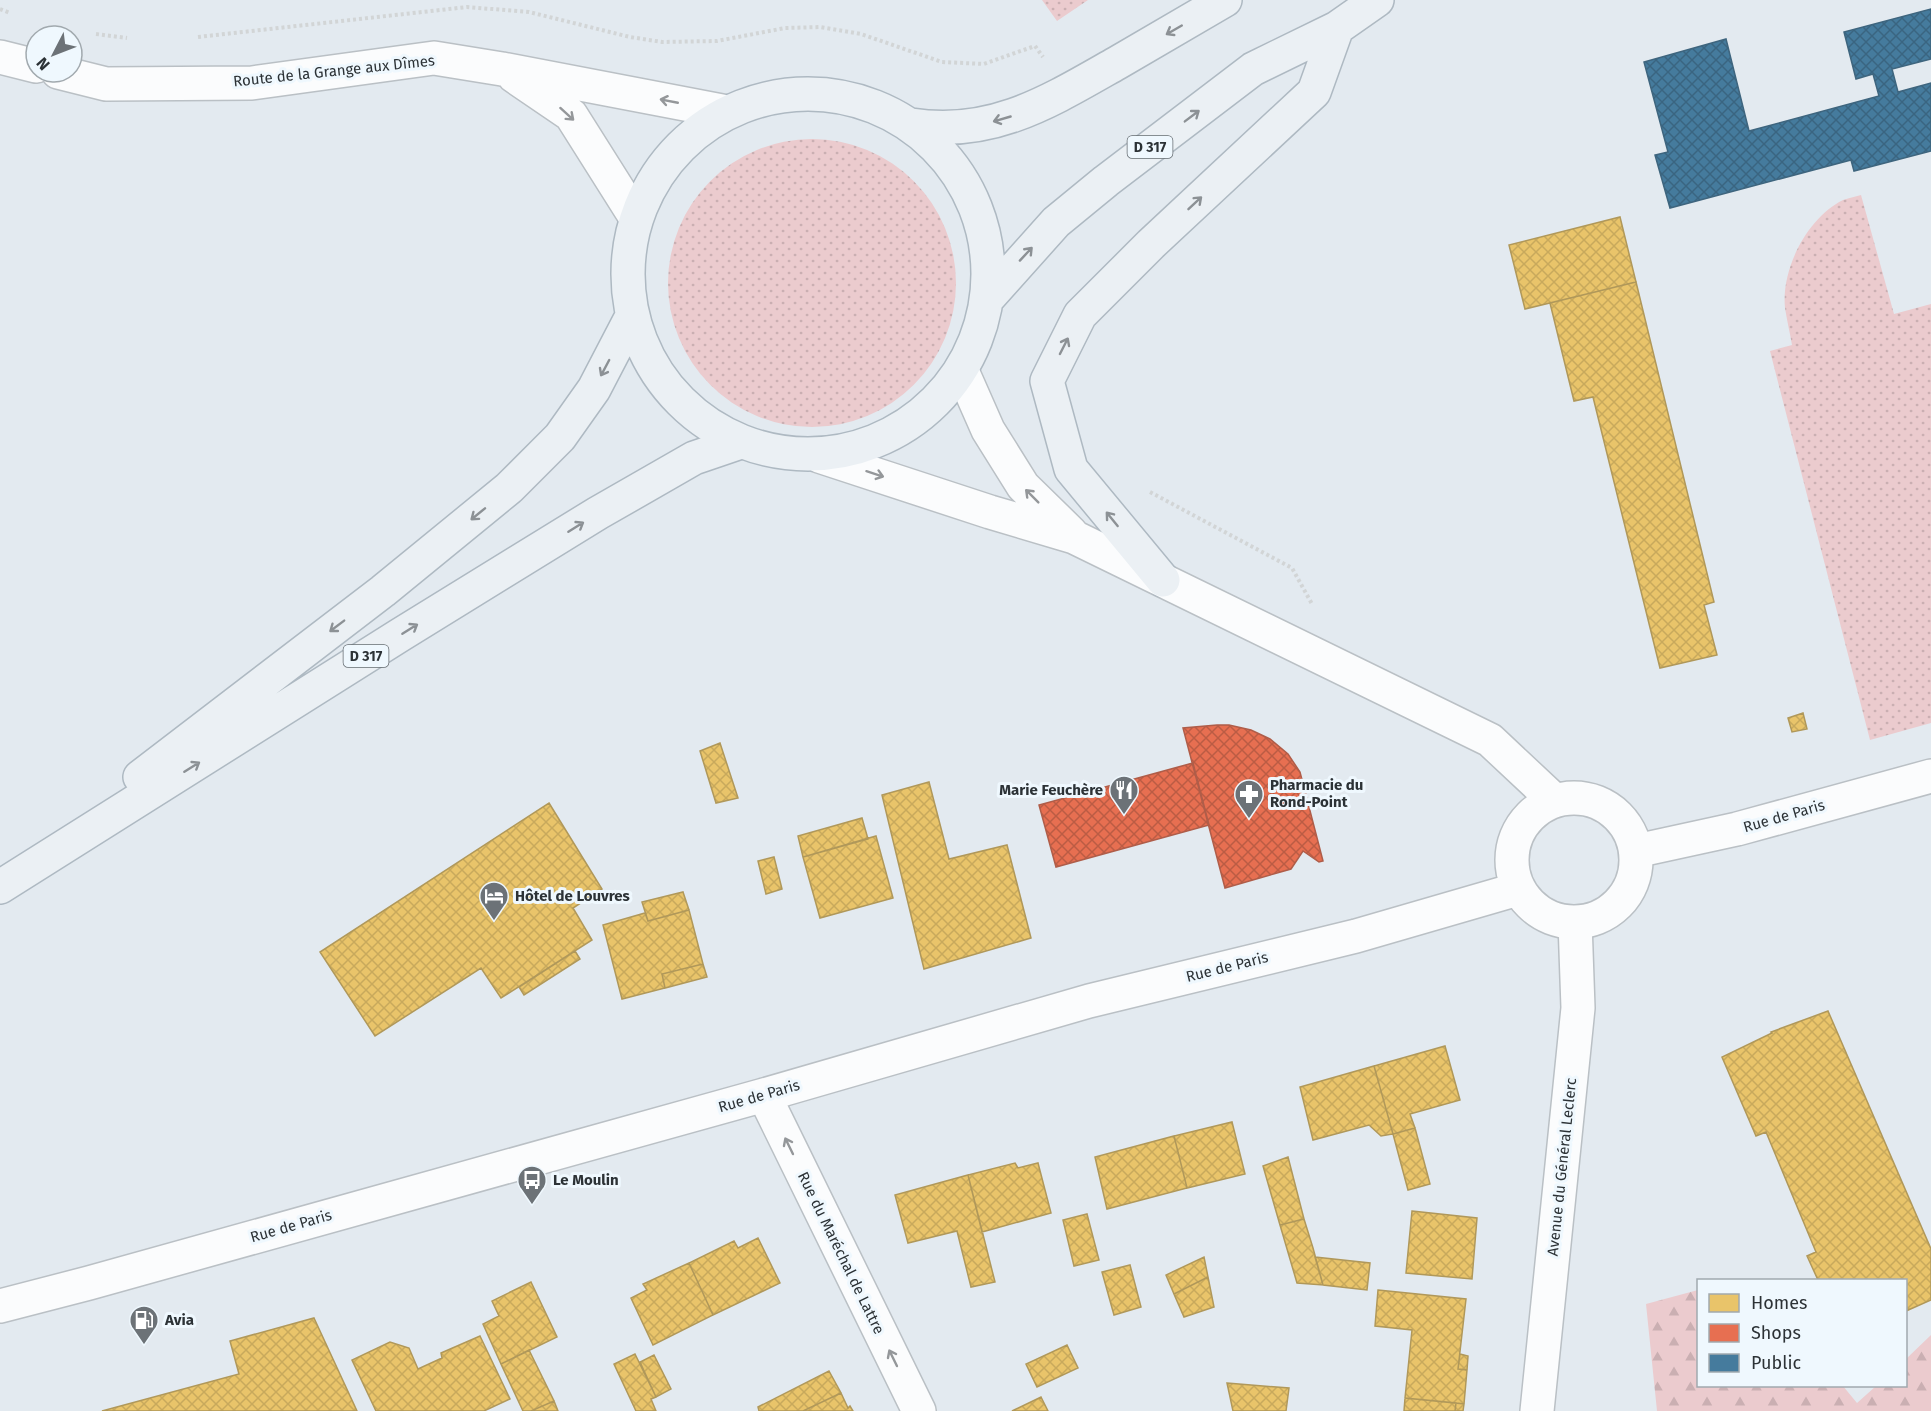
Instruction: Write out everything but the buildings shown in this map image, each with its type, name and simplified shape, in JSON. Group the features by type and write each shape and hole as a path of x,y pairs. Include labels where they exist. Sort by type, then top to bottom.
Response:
{"main road":[{"path":"911,125 933,129 957,129 1004,120 1069,91 1225,0"},
{"name":"D 317","path":"988,298 1056,222 1106,181 1253,69 1337,28 1377,0"},
{"path":"1162,580 1071,469 1047,381 1080,315 1151,244 1314,92 1337,28"},
{"path":"801,93 840,96 877,107 911,125 941,151 964,183 981,219 989,258 988,298 979,336 962,371 924,414 914,420 875,443 819,456 780,453 741,442 704,422 671,392 647,357 632,316 628,273 629,250 636,218 656,175 687,139 727,112 763,99 801,93"},
{"name":"D 317","path":"0,885 383,591 509,488 560,437 594,389 632,316"},
{"name":"D 317","path":"0,885 598,513 694,458 741,442"}],"street":[{"path":"0,57 24,63"},
{"name":"Route de la Grange aux Dîmes","path":"84,78 106,84 252,83 434,58 727,112"},
{"name":"Route de la Grange aux Dîmes","path":"502,69 571,115 636,218"},
{"path":"962,371 988,430 1023,486 1074,537"},
{"path":"819,456 1074,537 1490,740 1554,800"},
{"name":"Rue de Paris","path":"1636,851 1737,829 1931,776"},
{"path":"1571,797 1590,799 1606,806 1621,818 1630,833 1636,851 1635,872 1628,892 1614,908 1596,919 1575,922 1558,921 1542,914 1529,903 1518,889 1512,868 1513,847 1520,827 1534,811 1554,800 1571,797"},
{"name":"Rue de Paris","path":"0,1306 764,1095 1089,1001 1356,936 1518,889"},
{"name":"Avenue du Général Leclerc","path":"1537,1411 1578,1008 1575,922"},
{"name":"Rue du Maréchal de Lattre","path":"764,1095 919,1411"}],"path":[{"path":"1145,490 1292,568 1317,613"}],"green space":[{"path":"1042,0 1088,0 1057,21"},
{"path":"812,139 840,142 867,150 880,156 914,181 939,215 945,228 953,255 956,283 953,311 945,338 939,351 914,385 880,410 867,416 840,424 812,427 784,424 757,416 744,410 710,385 685,351 679,338 671,311 668,283 671,255 679,228 685,215 710,181 744,156 757,150 784,142"},
{"path":"1861,195 1894,314 1931,304 1931,723 1870,740 1770,351 1792,345 1785,308 1785,293 1787,277 1799,246 1818,219 1830,208 1843,200"},
{"path":"1697,1290 1697,1387 1844,1387 1857,1403 1875,1387 1907,1387 1907,1358 1931,1335 1931,1411 1657,1411 1646,1304"}],"place":[{"name":"Marie Feuchère","path":"1124,816"},
{"name":"Pharmacie du Rond-Point","path":"1249,820"},
{"name":"Hôtel de Louvres","path":"494,922"},
{"name":"Le Moulin","path":"532,1206"},
{"name":"Avia","path":"144,1346"}]}
